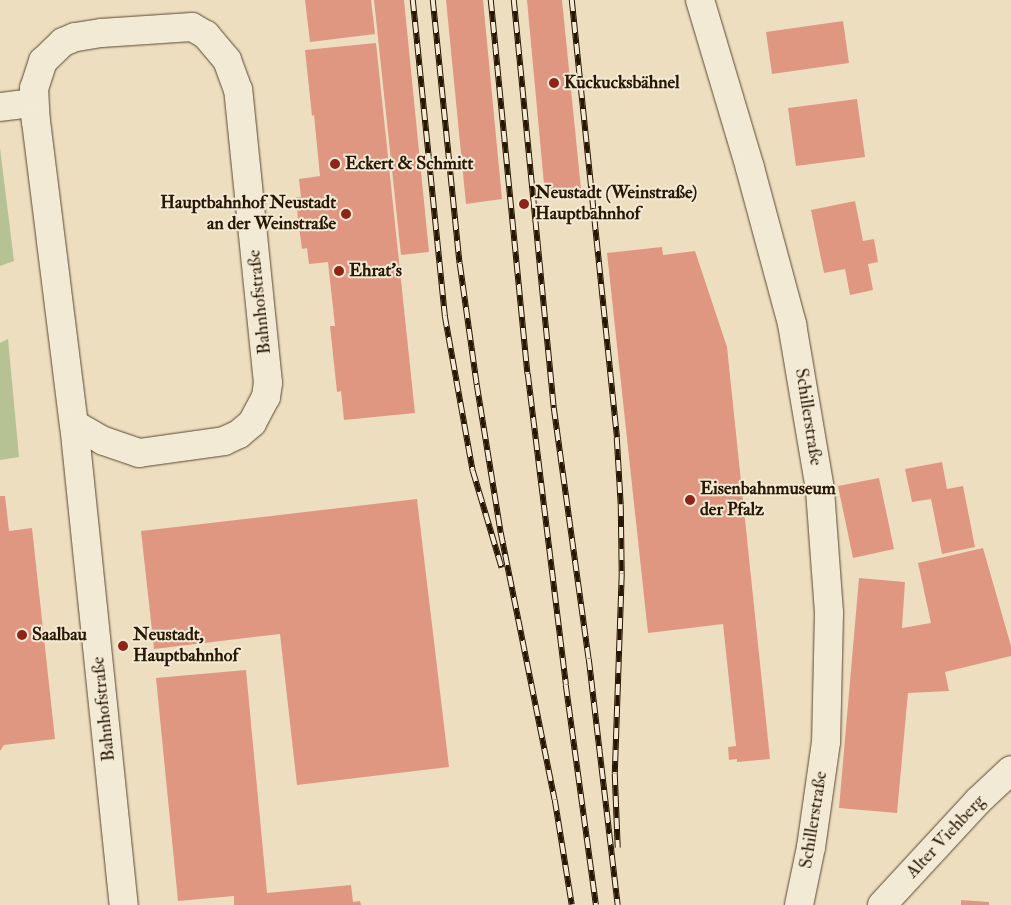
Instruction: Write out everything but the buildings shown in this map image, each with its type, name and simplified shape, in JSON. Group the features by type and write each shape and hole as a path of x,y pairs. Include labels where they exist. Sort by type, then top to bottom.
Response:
{"street":[{"name":"Schillerstraße","path":"700,0 750,168 792,324 820,490 829,613 826,742 811,847 799,905"},
{"name":"Bahnhofstraße","path":"74,424 104,441 139,453 224,441 239,434 252,423 266,398 268,383 238,90 234,74 218,47 192,27 88,34 63,42 43,61 37,74 34,103 74,424 124,905"},
{"path":"0,107 34,103"},
{"name":"Alter Viehberg","path":"882,905 978,801 1011,770"}],"green space":[{"path":"0,148 14,261 0,266"},
{"path":"8,339 19,457 0,460 0,343"}],"railway":[{"path":"413,0 445,316 473,471 502,568"},
{"path":"433,0 460,264 477,385 501,533 555,800 572,905"},
{"path":"491,0 528,374 566,685 596,905"},
{"path":"514,0 554,408 589,659 618,905"},
{"path":"572,0 617,438 621,505 622,574 615,774 618,848"}],"place":[{"name":"Kuckucksbähnel","path":"554,83"},
{"name":"Eckert & Schmitt","path":"335,164"},
{"name":"Neustadt (Weinstraße) Hauptbahnhof","path":"524,204"},
{"name":"Hauptbahnhof Neustadt an der Weinstraße","path":"346,214"},
{"name":"Ehrat's","path":"339,271"},
{"name":"Eisenbahnmuseum der Pfalz","path":"690,500"},
{"name":"Saalbau","path":"22,635"},
{"name":"Neustadt, Hauptbahnhof","path":"123,646"}]}
